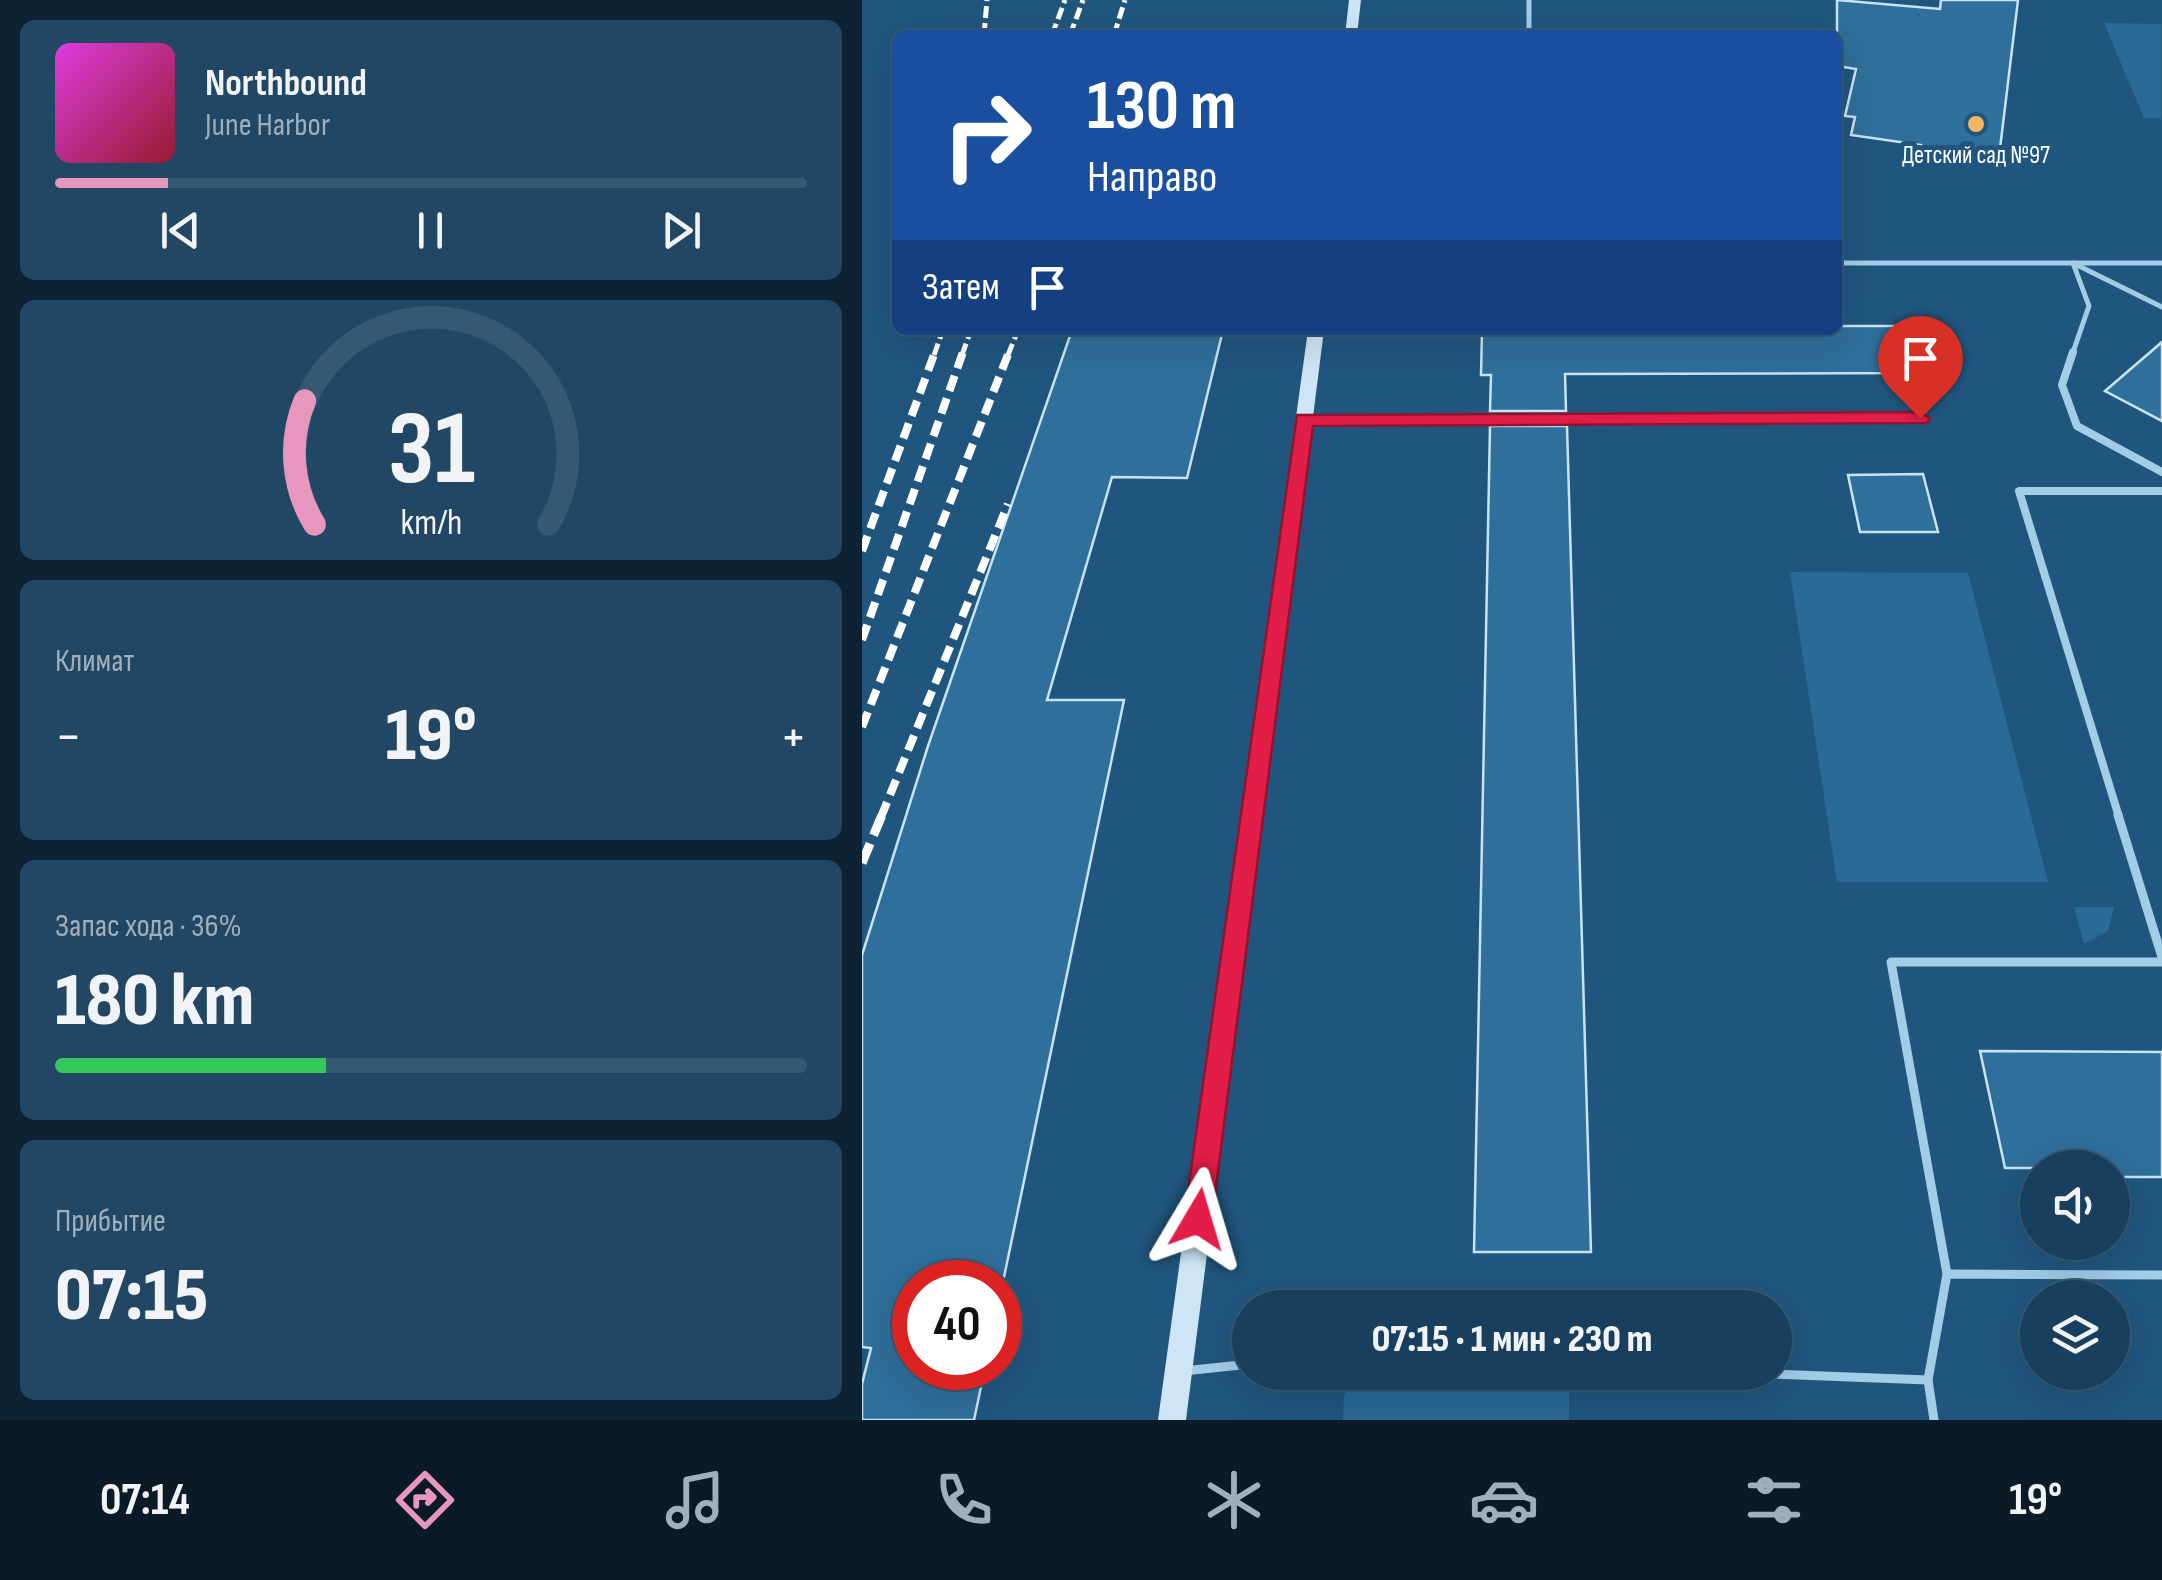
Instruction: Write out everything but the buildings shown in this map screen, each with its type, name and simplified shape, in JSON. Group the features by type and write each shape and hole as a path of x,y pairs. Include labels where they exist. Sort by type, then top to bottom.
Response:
{"street":[{"path":"1352,30 1355,0"},
{"path":"1172,1420 1315,335"}],"lane":[{"path":"1529,0 1529,30"},
{"path":"1842,263 2162,263"},
{"path":"2073,263 2162,307"},
{"path":"2073,263 2089,306 2062,385 2077,426 2162,472"},
{"path":"1304,420 1920,418"},
{"path":"1934,1420 1928,1380 1946,1274 1891,962 2162,959 2019,491 2162,491"},
{"path":"1946,1274 2162,1276"},
{"path":"1178,1372 1232,1366"},
{"path":"1792,1375 1928,1380"}],"shaded area":[{"path":"2104,23 2161,24 2161,118 2144,118"},
{"path":"1790,572 1968,573 2048,882 1837,882"},
{"path":"2074,907 2114,907 2108,931 2084,944"},
{"path":"1347,1390 1569,1390 1569,1420 1343,1420"}],"railway":[{"path":"984,30 987,0"},
{"path":"1054,30 1065,0"},
{"path":"1072,30 1083,0"},
{"path":"1116,30 1125,0"},
{"path":"934,355 941,335"},
{"path":"962,355 969,335"},
{"path":"1008,355 1016,335"},
{"path":"862,551 935,352"},
{"path":"862,640 963,352"},
{"path":"862,727 1009,352"},
{"path":"881,817 1008,504"},
{"path":"862,863 882,815"}],"place":[{"name":"Детский сад №97","path":"1976,124"}],"route":[{"path":"1198,1219 1304,420 1920,418"}]}
